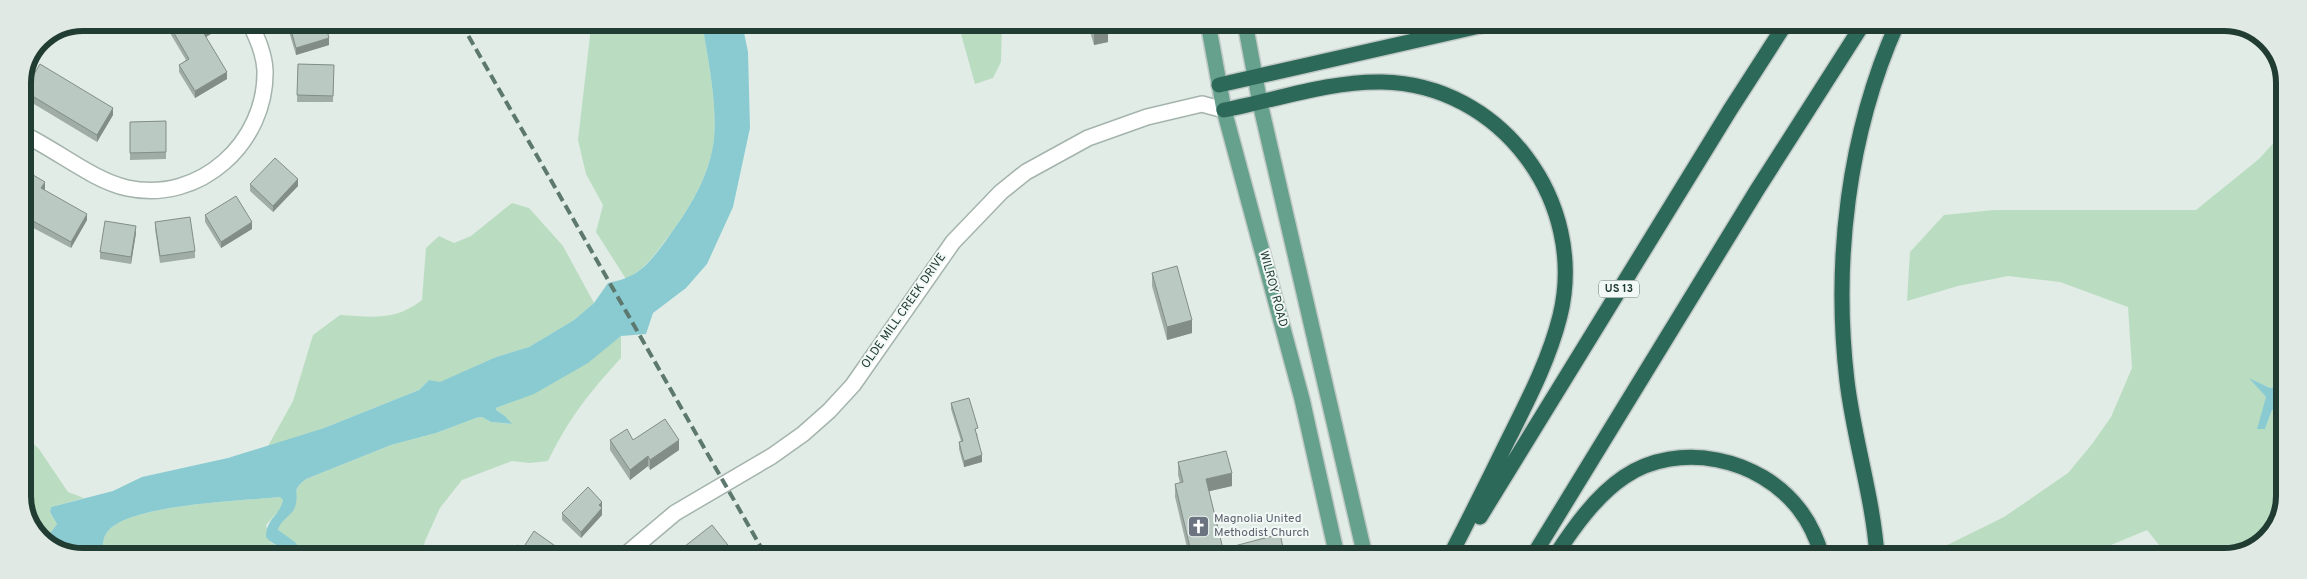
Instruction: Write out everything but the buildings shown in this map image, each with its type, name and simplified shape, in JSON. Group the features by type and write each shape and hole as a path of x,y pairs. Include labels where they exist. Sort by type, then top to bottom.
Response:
{"highway":[{"path":"1219,85 1458,31"},
{"name":"US 13","path":"1461,548 1715,134 1781,31"},
{"path":"1538,548 1752,198 1859,31"},
{"path":"1876,548 1875,524 1853,425 1847,380 1843,319 1843,262 1849,196 1858,146 1870,97 1894,31"},
{"path":"1224,110 1356,83 1401,84 1437,92 1462,103 1486,118 1511,138 1528,157 1542,179 1553,203 1561,230 1565,259 1564,291 1553,339 1537,382 1454,548"},
{"path":"1561,548 1596,501 1626,476 1649,464 1672,459 1695,458 1730,463 1768,481 1798,508 1817,540 1820,548"}],"main road":[{"name":"WILROY ROAD","path":"1209,31 1224,110 1302,399 1335,548"},
{"path":"1247,31 1260,103 1363,548"}],"street":[{"path":"31,138 108,183 128,188 154,191 178,187 203,178 226,162 244,141 257,118 263,93 265,69 260,44 254,31"},
{"path":"1202,104 1219,85"},
{"name":"OLDE MILL CREEK DRIVE","path":"634,548 675,514 772,456 803,434 829,411 852,385 953,242 1001,192 1026,172 1053,156 1110,129 1147,117 1202,104 1224,110"}],"green space":[{"path":"590,31 703,31 710,70 715,122 714,138 709,163 701,184 678,224 651,259 640,270 626,279 596,232 603,205 586,174 578,140"},
{"path":"958,31 1002,31 1001,62 993,78 975,84 961,34"},
{"path":"2276,140 2276,386 2270,388 2251,379 2266,397 2265,429 2272,410 2276,408 2275,506 2272,516 2261,533 2241,545 2224,548 2162,548 2147,530 2104,548 1941,548 2004,517 2068,473 2092,444 2111,417 2132,368 2128,307 2060,282 2008,276 1958,286 1907,301 1910,252 1944,215 1994,210 2196,210 2259,159"},
{"path":"512,203 529,208 563,246 594,303 574,320 529,347 496,357 440,383 429,380 419,390 324,428 268,446 293,401 313,335 340,315 373,317 393,315 412,307 422,300 426,248 439,236 454,243 471,236"},
{"path":"621,336 621,358 580,406 548,461 530,463 512,461 462,480 440,508 424,548 299,548 278,530 279,525 295,507 296,491 306,479 391,445 436,433 476,418 482,417 491,422 511,424 496,408 547,386 591,359"},
{"path":"31,442 39,449 68,492 84,498 51,507 50,512 57,524 49,535 35,516 31,499"},
{"path":"280,497 283,500 281,508 266,525 271,543 284,548 102,548 106,533 122,521 141,514 164,509 216,502"}],"water":[{"path":"703,31 744,31 748,52 750,128 733,207 707,264 686,288 653,313 646,334 621,336 588,363 534,394 496,408 512,424 491,422 482,417 476,418 436,433 391,445 306,479 298,486 295,507 281,523 278,530 295,542 299,548 282,548 266,537 269,525 281,506 283,500 280,497 190,505 141,514 122,521 109,530 106,533 102,548 73,547 57,541 49,535 57,524 50,512 51,507 113,491 142,477 228,458 324,428 419,390 429,380 440,382 496,357 529,347 574,320 594,303 608,283 636,273 649,262 674,229 700,186 709,163 714,137 715,121 710,70"},
{"path":"2249,378 2270,388 2276,386 2276,408 2272,410 2265,429 2257,429 2266,397"}],"railway":[{"path":"466,31 761,548"}],"place":[{"name":"Magnolia United Methodist Church","path":"1198,526"}]}
